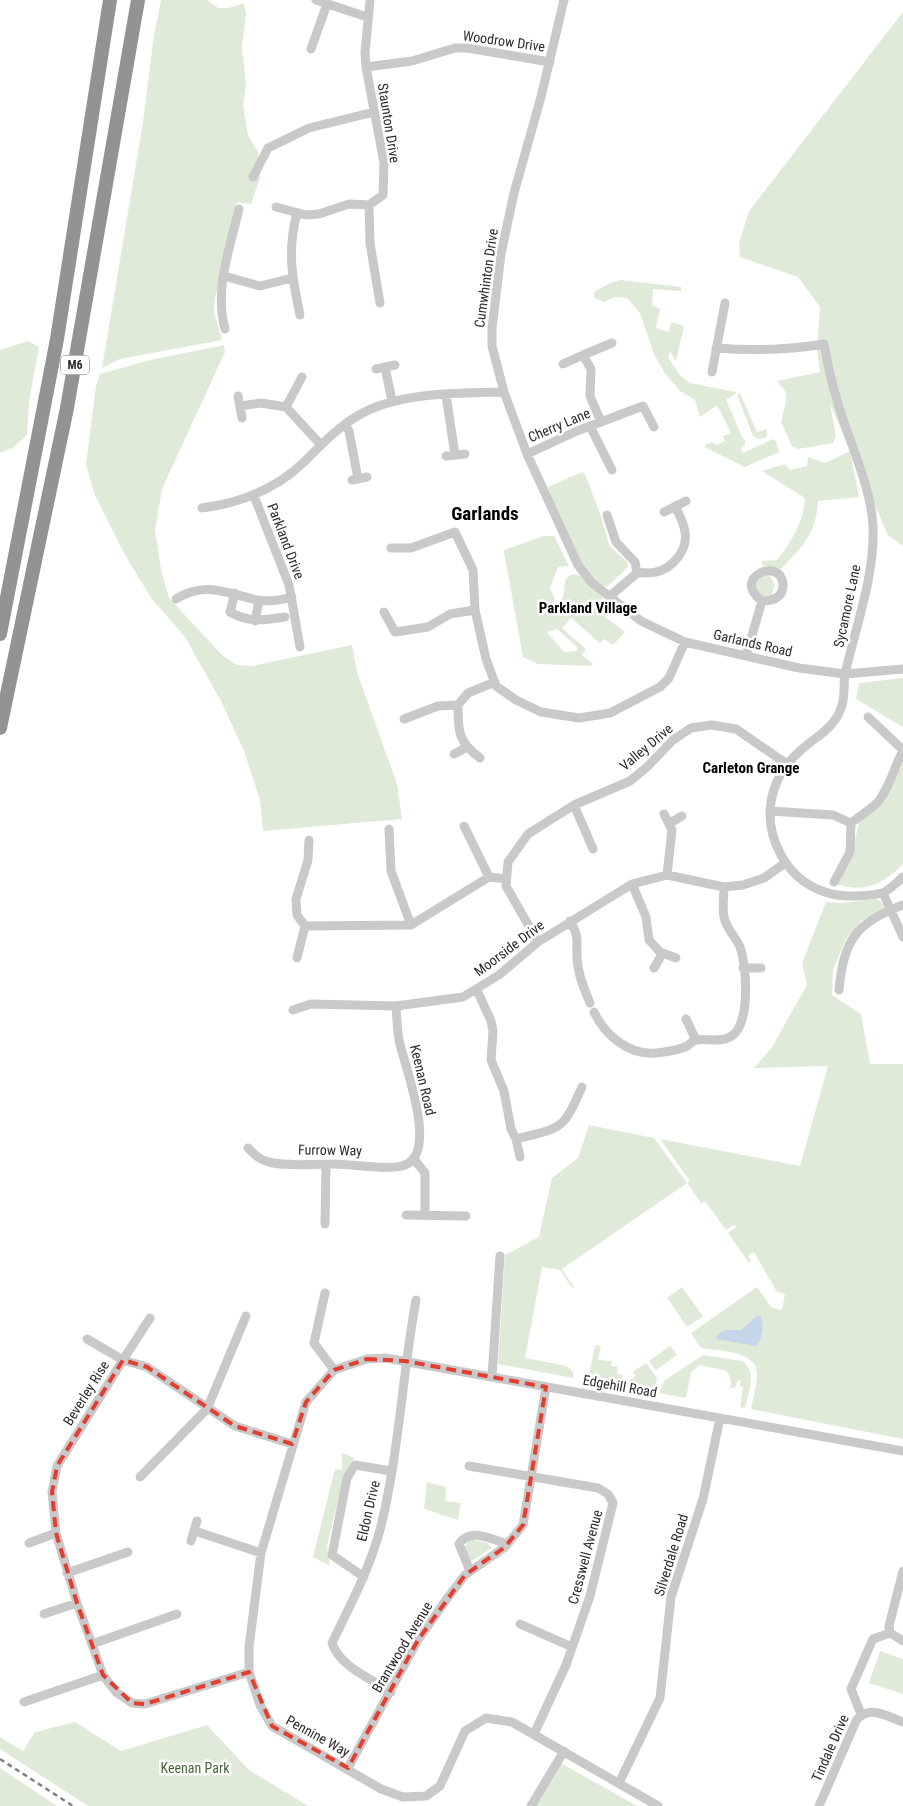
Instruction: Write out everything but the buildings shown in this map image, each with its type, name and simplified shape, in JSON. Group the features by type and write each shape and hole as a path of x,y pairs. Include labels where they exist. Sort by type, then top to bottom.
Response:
{"highway":[{"name":"M6","path":"0,634 56,349 110,0"},
{"name":"M6","path":"0,728 67,408 138,0"}],"street":[{"path":"316,0 367,16"},
{"name":"Staunton Drive","path":"369,204 382,195 384,163 366,66 367,16 370,0"},
{"name":"Cumwhinton Drive","path":"564,0 550,62 514,193 500,261 492,346 504,392 527,454 578,565 591,582 609,597"},
{"path":"311,49 326,4"},
{"name":"Woodrow Drive","path":"366,66 412,61 456,48 467,48 550,62"},
{"path":"252,177 268,148 309,128 374,112"},
{"path":"276,207 297,213 320,214 349,204 369,204 370,244 380,304"},
{"path":"225,329 221,315 220,292 239,209"},
{"path":"297,213 290,238 292,278 300,315"},
{"path":"224,276 260,286 292,278"},
{"path":"712,372 725,303"},
{"path":"563,364 612,343"},
{"name":"Sycamore Lane","path":"716,348 757,351 798,349 824,344 831,384 864,478 873,526 869,578 845,674 844,702 824,733 801,750 787,764 774,788 770,811 772,838 785,863 801,880 821,891 847,896 883,892"},
{"name":"Cherry Lane","path":"583,355 591,369 590,396 602,422"},
{"path":"392,401 380,368 395,365"},
{"path":"286,407 302,377"},
{"path":"202,508 239,502 254,496 285,477 359,415 392,401 446,395 504,392"},
{"path":"446,395 455,455"},
{"path":"242,418 239,401 286,407 321,445"},
{"name":"Cherry Lane","path":"527,454 590,426 643,406 654,427"},
{"path":"345,425 349,431 359,479"},
{"path":"590,426 612,470"},
{"name":"Parkland Drive","path":"254,496 290,585 300,647"},
{"path":"664,512 686,501"},
{"path":"609,597 636,573 652,573 663,570 674,562 680,554 685,531 675,506"},
{"path":"607,515 616,542 635,562 636,573"},
{"path":"392,548 411,548 455,532 473,570 474,610 486,659 496,686 516,700 541,712 579,718 610,713 660,687 669,678 686,642"},
{"name":"Parkland Drive","path":"176,599 195,589 235,593 259,600 279,600 292,597"},
{"path":"235,593 230,612 242,619 255,620 285,617"},
{"name":"Garlands Road","path":"609,597 641,621 686,642 799,668 845,674 903,669"},
{"path":"255,620 259,600"},
{"path":"746,656 762,601"},
{"path":"384,612 395,632 428,627 450,614 474,610"},
{"path":"480,758 466,748 458,726 458,705 468,693 495,682"},
{"path":"404,719 438,706 458,705"},
{"path":"834,882 850,852 851,823 876,803 886,788 903,750 868,717"},
{"name":"Valley Drive","path":"506,878 508,862 528,834 574,805 630,780 647,768 673,740 691,728 712,725 736,729 787,764"},
{"path":"454,754 466,748"},
{"path":"574,805 593,849"},
{"path":"770,811 833,815 851,823"},
{"path":"664,814 670,823 672,835 667,874"},
{"path":"670,823 682,816"},
{"path":"464,826 489,876"},
{"path":"389,829 391,871 411,925"},
{"path":"298,958 305,926 297,915 296,899 308,860 309,840"},
{"name":"Moorside Drive","path":"293,1010 311,1004 396,1006 453,1000 477,990 499,975 538,942 632,884 667,874 724,887 743,885 764,878 785,863"},
{"path":"305,926 411,925 489,876 506,878 506,886 538,942"},
{"path":"903,877 883,892 903,936"},
{"path":"632,884 646,918 649,940 660,952 676,958"},
{"path":"570,921 578,940 577,957 583,986 592,1008 617,1041 634,1050 655,1053 687,1046 696,1040 722,1040 731,1037 739,1030 744,1016 744,968 740,948 724,920 724,887"},
{"path":"840,990 841,970 847,948 864,924 891,909 903,905"},
{"path":"654,968 661,956 660,952"},
{"path":"744,968 761,968"},
{"path":"477,990 491,1021 493,1031 491,1060 504,1091 511,1129 516,1139 520,1157"},
{"name":"Keenan Road","path":"396,1006 399,1039 419,1120 419,1146 414,1159"},
{"path":"686,1019 696,1040"},
{"path":"516,1139 556,1128 568,1118 582,1087"},
{"name":"Furrow Way","path":"248,1148 259,1158 270,1163 400,1166 414,1159"},
{"path":"414,1159 425,1173 424,1215"},
{"path":"325,1224 326,1164"},
{"path":"406,1215 466,1216"},
{"path":"492,1378 500,1256"},
{"path":"325,1294 314,1343 334,1370"},
{"name":"Eldon Drive","path":"391,1692 344,1662 336,1655 332,1643 364,1576 380,1531 391,1471 405,1361 416,1300"},
{"path":"140,1477 207,1409 246,1316"},
{"path":"86,1339 122,1360 150,1318"},
{"name":"Edgehill Road","path":"334,1370 367,1359 405,1361 903,1451"},
{"name":"Beverley Rise","path":"249,1672 145,1704 132,1703 116,1692 103,1674 77,1603 56,1533 52,1492 57,1466 122,1360 147,1367 235,1426 292,1444"},
{"name":"Pennine Way","path":"334,1370 306,1402 261,1553 249,1647 249,1672 260,1705 272,1726 348,1768 381,1789 403,1797 426,1796 440,1786 465,1731 486,1718 512,1722 658,1806"},
{"name":"Brantwood Avenue","path":"348,1768 418,1640 446,1600 470,1571 507,1544 523,1525 546,1387"},
{"name":"Silverdale Road","path":"619,1783 660,1698 671,1597 703,1499 720,1418"},
{"path":"364,1576 332,1555 347,1478 356,1465 391,1471"},
{"path":"469,1466 530,1477"},
{"name":"Cresswell Avenue","path":"530,1477 598,1488 608,1494 613,1503 590,1596 566,1665 534,1734"},
{"path":"191,1541 197,1521"},
{"path":"195,1531 261,1553"},
{"path":"30,1543 56,1533"},
{"path":"470,1571 459,1544 463,1537 472,1534 507,1544"},
{"path":"68,1573 128,1552"},
{"path":"890,1633 889,1626 903,1572"},
{"path":"44,1614 77,1603"},
{"path":"92,1644 177,1614"},
{"path":"520,1624 572,1647"},
{"path":"890,1633 903,1641"},
{"path":"861,1714 851,1689 873,1639 890,1633"},
{"path":"24,1702 103,1674"},
{"name":"Tindale Drive","path":"819,1806 856,1721 861,1714 872,1711 903,1722"},
{"path":"531,1806 564,1751"}],"highlighted area":[{"path":"367,1359 405,1361 546,1387 523,1525 505,1547 465,1575 418,1640 348,1768 272,1726 249,1672 145,1704 132,1703 103,1675 77,1603 56,1533 52,1492 57,1466 123,1360 147,1367 235,1426 292,1444 306,1402 334,1370"}],"green space":[{"path":"161,0 207,0 218,8 228,8 244,3 246,14 242,47 246,86 243,105 248,135 258,152 260,178 251,204 237,202 215,299 214,313 222,340 120,359 102,368 143,122 154,35"},
{"path":"903,12 903,546 888,535 830,404 836,436 833,443 798,449 792,446 781,422 786,402 786,392 777,381 820,372 817,350 820,307 798,277 740,257 739,243 749,211"},
{"path":"621,280 681,287 681,291 653,289 652,305 660,309 656,328 669,332 671,322 684,326 676,361 670,352 668,357 679,374 690,383 736,392 735,395 726,399 745,440 745,445 741,448 743,453 773,439 776,441 779,452 745,467 706,448 705,445 712,442 716,445 725,441 723,436 731,433 717,405 700,417 695,400 680,391 664,372 654,354 640,313 627,298 615,297 604,302 594,298 594,292 610,283"},
{"path":"28,341 39,347 29,402 27,435 14,447 0,453 0,350"},
{"path":"224,345 225,352 162,489 155,530 161,569 169,598 223,656 237,665 252,666 352,645 357,672 397,784 402,819 263,831 260,800 244,751 221,701 185,637 152,599 126,557 94,493 86,464 96,386 100,374 146,361"},
{"path":"740,393 756,430 758,432 767,429 767,437 758,439 753,436 737,395"},
{"path":"850,451 859,497 818,501 817,513 811,532 795,554 780,570 762,565 762,561 777,560 787,546 796,531 802,515 805,498 762,471 785,464 790,470 807,466 808,457 825,463"},
{"path":"582,472 585,474 601,516 609,545 627,562 628,567 607,587 597,582 587,573 578,560 563,528 548,487"},
{"path":"544,536 554,536 569,566 558,567 550,588 554,597 554,613 557,611 563,595 565,582 570,576 576,575 591,584 614,614 607,616 593,608 625,632 613,645 604,639 600,643 571,618 562,628 586,649 582,655 593,664 590,666 538,664 523,657 504,550","holes":["557,629 577,647 577,651 564,652 547,632"]},
{"path":"765,575 770,576 775,585 771,596 763,599 750,582"},
{"path":"903,678 903,727 856,699 859,683"},
{"path":"903,763 903,864 888,877 873,885 856,888 836,884 852,853 859,822 876,810"},
{"path":"876,899 881,901 885,909 862,920 846,939 833,970 832,995 861,1014 870,1064 903,1064 903,1439 751,1409 757,1374 751,1360 735,1353 701,1348 691,1333 757,1287 772,1308 782,1310 785,1294 777,1292 754,1252 748,1256 751,1260 749,1263 728,1233 736,1227 734,1225 726,1230 705,1201 701,1203 687,1183 690,1181 660,1139 800,1166 828,1066 754,1068 772,1047 807,985 802,963 826,902 841,903"},
{"path":"589,1125 654,1138 687,1183 562,1269 574,1287 572,1288 560,1270 542,1267 525,1358 567,1366 573,1372 573,1378 498,1364 505,1255 539,1237 552,1178 578,1158"},
{"path":"682,1287 703,1316 687,1327 667,1298"},
{"path":"595,1345 601,1346 598,1360 612,1361 611,1366 618,1367 617,1374 623,1375 621,1387 588,1380"},
{"path":"670,1346 677,1355 656,1370 649,1361"},
{"path":"703,1355 742,1361 747,1365 750,1370 751,1383 745,1408 740,1407 743,1387 740,1386 741,1381 738,1380 735,1388 730,1388 731,1380 727,1371 700,1365 691,1372 686,1398 659,1393 665,1380"},
{"path":"646,1363 657,1378 654,1393 628,1388 629,1381 636,1376 633,1372"},
{"path":"342,1453 354,1458 341,1487 327,1546 330,1566 313,1557 335,1469 342,1470"},
{"path":"427,1482 446,1487 445,1501 461,1503 458,1520 424,1509"},
{"path":"469,1539 488,1543 492,1548 470,1562 463,1550"},
{"path":"880,1651 903,1659 903,1694 869,1683"},
{"name":"Keenan Park","path":"75,1722 121,1751 207,1725 249,1770 308,1806 88,1806 0,1749 0,1737 23,1751 35,1732"},
{"path":"557,1761 637,1806 530,1806"},
{"path":"0,1768 57,1806 0,1806"}],"water":[{"path":"757,1316 761,1316 763,1328 760,1340 756,1346 716,1339 718,1334 726,1330 741,1330"}],"railway":[{"path":"0,1759 73,1806"}],"district":[{"name":"Garlands","path":"485,513"},
{"name":"Parkland Village","path":"588,608"},
{"name":"Carleton Grange","path":"751,768"}]}
